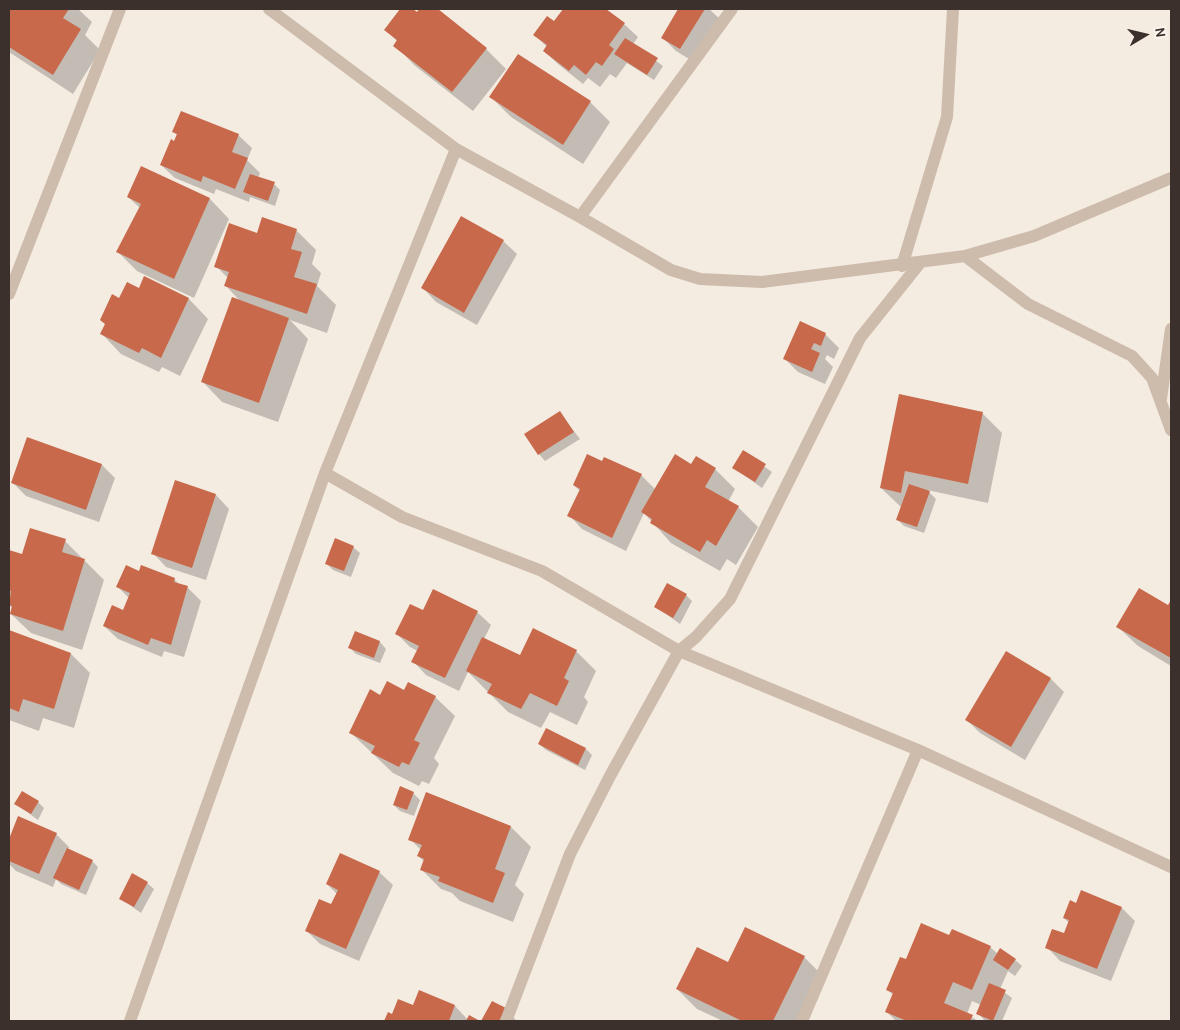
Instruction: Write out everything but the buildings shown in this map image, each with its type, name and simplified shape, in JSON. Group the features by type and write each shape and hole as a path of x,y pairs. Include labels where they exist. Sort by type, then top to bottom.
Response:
{"street":[{"path":"9,294 120,9"},
{"path":"269,9 456,149 580,216 671,270 700,279 762,282 902,266 965,256 1034,236 1171,178"},
{"path":"580,216 732,9"},
{"path":"902,266 947,117 953,9"},
{"path":"130,1021 325,473 456,149"},
{"path":"965,256 1028,304 1132,356 1152,378 1171,430"},
{"path":"506,1021 570,854 610,776 679,651 696,637 730,599 860,338 920,263"},
{"path":"1160,401 1171,329"},
{"path":"325,473 402,517 542,571 679,651 918,750 1170,864"},
{"path":"802,1021 918,750"}]}
